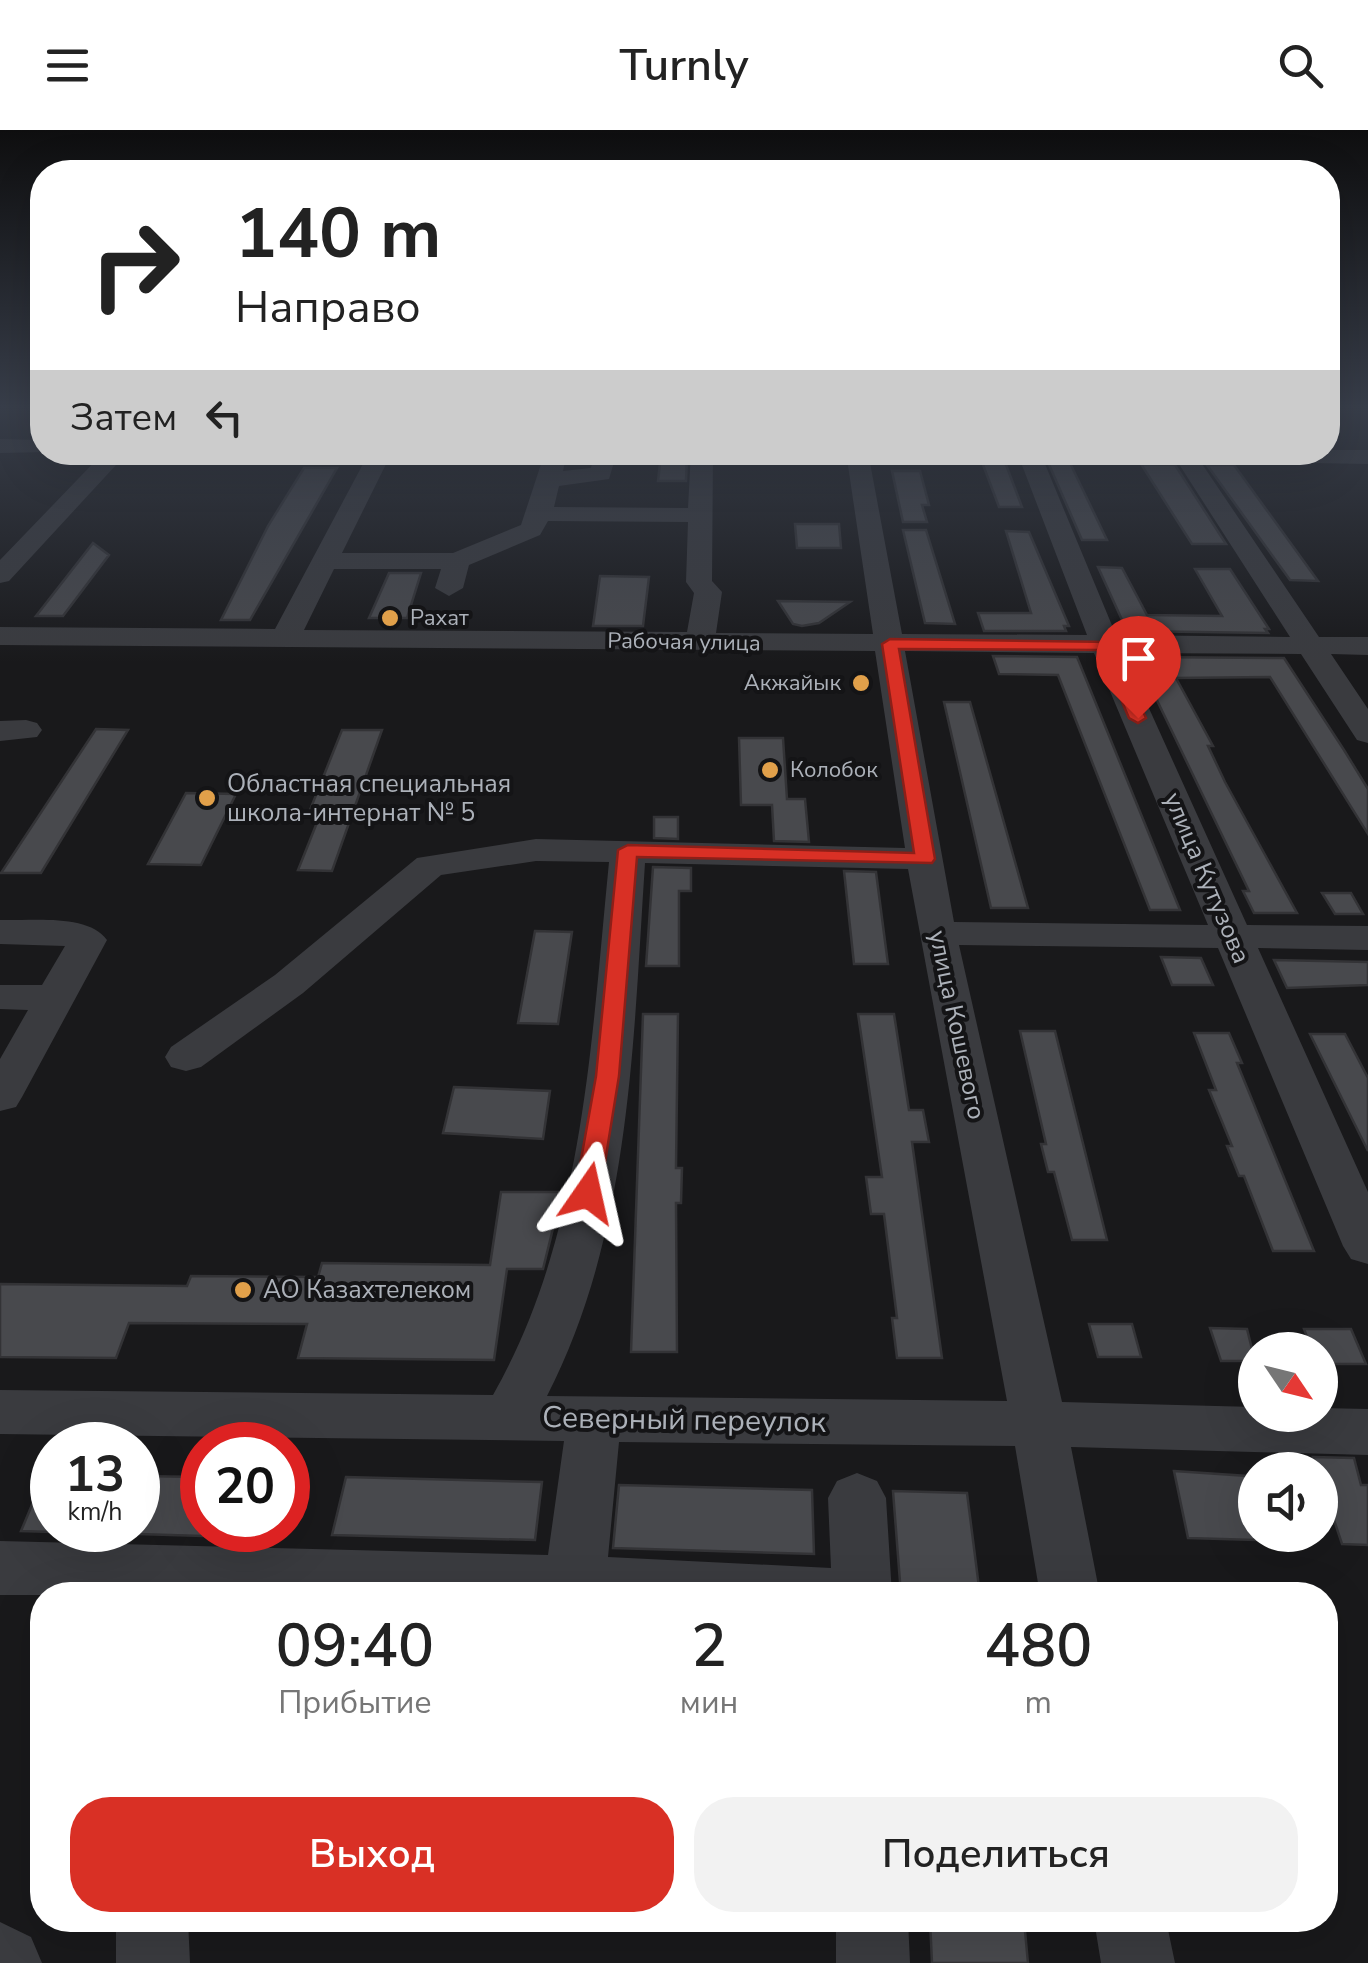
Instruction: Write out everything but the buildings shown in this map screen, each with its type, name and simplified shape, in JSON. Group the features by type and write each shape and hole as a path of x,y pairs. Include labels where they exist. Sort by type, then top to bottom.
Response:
{"street":[{"path":"0,575 78,493"},
{"path":"286,638 361,493"},
{"path":"326,561 457,561 531,530 545,493"},
{"path":"700,642 708,592 698,582 702,493"},
{"name":"улица Кошевого","path":"863,493 937,933 1039,1424 1068,1582"},
{"name":"улица Кутузова","path":"1044,493 1106,646 1368,1246"},
{"path":"1209,493 1368,733"},
{"path":"540,514 702,514"},
{"path":"449,588 457,561"},
{"name":"Рабочая улица","path":"0,636 1368,646"},
{"path":"186,1057 289,984 430,866 536,850 925,859"},
{"path":"510,1418 540,1359 566,1292 582,1220 608,1076 628,850"},
{"path":"0,932 68,934 88,940 5,1078"},
{"path":"937,933 1368,938"},
{"path":"0,997 56,998"},
{"name":"Северный переулок","path":"0,1412 1039,1424 1368,1432"},
{"path":"562,1582 594,1419"},
{"path":"857,1498 861,1582"},
{"path":"0,1568 413,1582"},
{"path":"152,1932 153,1963"},
{"path":"872,1932 873,1963"},
{"path":"1132,1932 1138,1963"}],"place":[{"name":"Рахат","path":"390,618"},
{"name":"Акжайык","path":"861,683"},
{"name":"Колобок","path":"770,770"},
{"name":"Областная специальная школа-интернат № 5","path":"207,798"},
{"name":"АО Казахтелеком","path":"243,1290"}],"route":[{"path":"588,1193 608,1076 628,850 925,859 890,644 1106,646 1138,718"}]}
